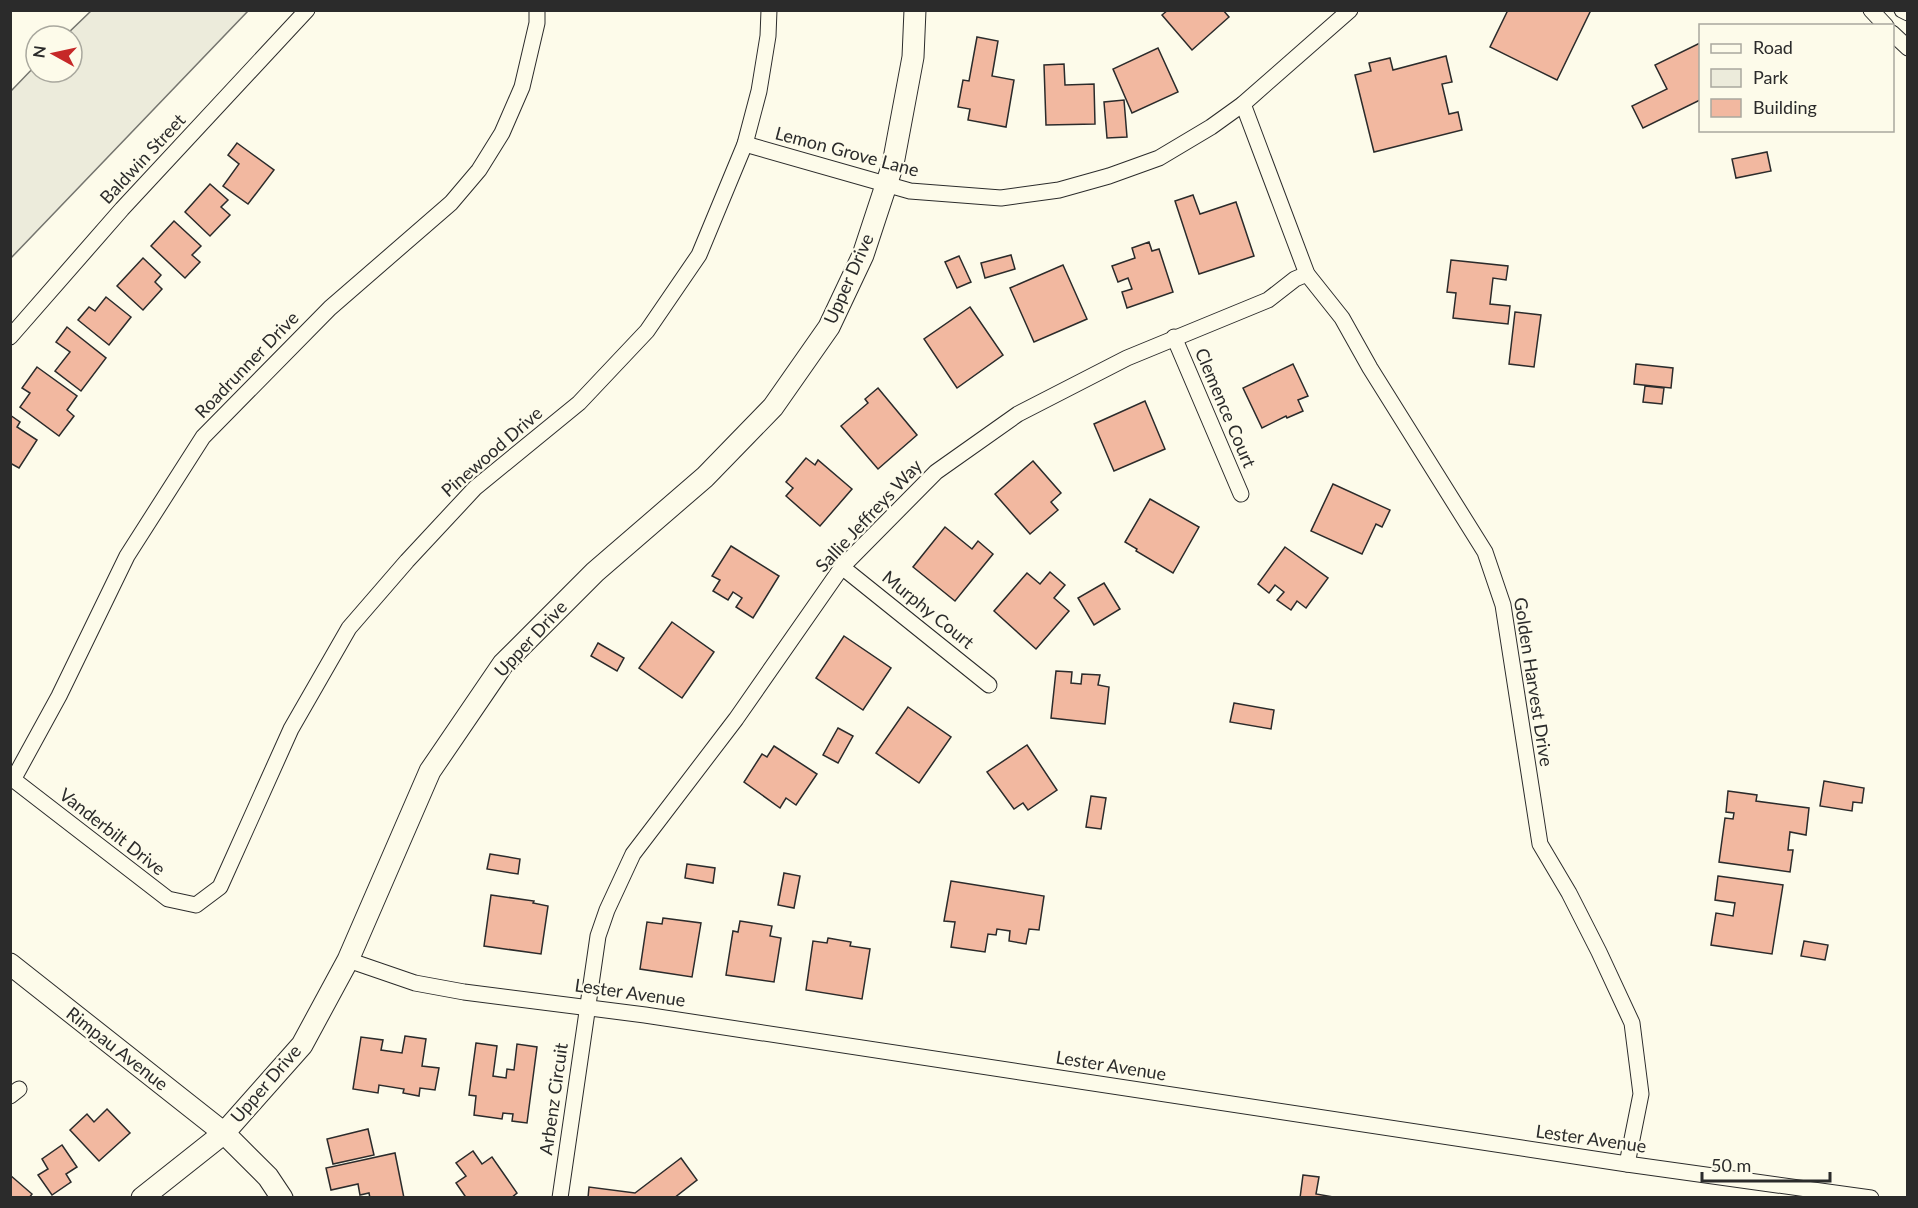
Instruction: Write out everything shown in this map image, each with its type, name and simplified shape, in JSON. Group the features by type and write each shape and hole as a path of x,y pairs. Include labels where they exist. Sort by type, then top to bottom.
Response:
{"main road":[{"name":"Upper Drive","path":"142,1197 224,1133 302,1045 348,960 430,771 503,664 596,572 705,477 773,407 829,327 863,255 893,164 913,57 915,10"},
{"name":"Rimpau Avenue","path":"10,964 224,1133 268,1177 282,1197"}],"street":[{"name":"Baldwin Street","path":"10,337 122,209 307,10"},
{"name":"Roadrunner Drive","path":"12,779 59,696 127,556 203,437 330,308 451,202 479,170 502,133 522,87 537,23 537,10"},
{"name":"Pinewood Drive","path":"196,905 220,887 291,729 349,628 475,488 579,403 647,331 699,255 745,144 759,91 768,36 769,10"},
{"name":"Lemon Grove Lane","path":"745,144 912,192 1001,198 1059,190 1109,176 1159,158 1211,127 1243,104 1350,10"},
{"path":"1871,10 1884,24"},
{"path":"1902,10 1908,13"},
{"path":"1894,34 1908,48"},
{"name":"Golden Harvest Drive","path":"1243,104 1306,274 1342,318 1370,368 1485,552 1503,605 1540,844 1569,893 1632,1023 1641,1094 1627,1164"},
{"name":"Sallie Jeffreys Way","path":"587,1007 598,936 607,910 633,854 736,719 842,567 936,472 1009,420 1127,358 1268,300 1295,279 1306,274"},
{"name":"Clemence Court","path":"1174,338 1241,494"},
{"name":"Murphy Court","path":"842,567 989,684"},
{"name":"Vanderbilt Drive","path":"12,779 168,899 196,905"},
{"name":"Lester Avenue","path":"348,960 415,983 464,992 587,1007 1627,1164 1871,1197"},
{"name":"Arbenz Circuit","path":"560,1197 587,1007"}],"green space":[{"path":"91,11 248,11 11,258 11,91 24,77 24,84 84,84 84,24 77,24"}],"building":[{"path":"1168,10 1223,10 1229,17 1192,50 1162,15"},
{"path":"1508,10 1591,10 1557,80 1490,47"},
{"path":"977,37 998,41 992,76 1014,80 1006,127 968,120 970,109 958,107 963,80 969,81"},
{"path":"1699,43 1699,100 1643,128 1632,106 1667,89 1655,65"},
{"path":"1158,48 1178,92 1132,113 1113,69"},
{"path":"1446,56 1452,82 1442,84 1449,114 1458,112 1462,130 1374,152 1355,75 1371,71 1369,63 1390,58 1393,70"},
{"path":"1064,64 1065,85 1094,84 1095,124 1046,125 1044,65"},
{"path":"1124,100 1127,137 1107,138 1104,102"},
{"path":"237,143 274,170 248,204 223,186 239,164 228,155"},
{"path":"1767,152 1771,171 1736,178 1732,159"},
{"path":"210,184 228,200 221,207 230,215 210,236 185,212"},
{"path":"1193,195 1200,214 1236,202 1254,256 1199,274 1175,201"},
{"path":"174,221 201,246 192,255 200,262 185,278 151,246"},
{"path":"1149,242 1152,251 1159,249 1173,292 1127,308 1122,292 1132,289 1128,278 1118,282 1112,266 1135,258 1132,248"},
{"path":"1011,255 1015,269 985,278 981,263"},
{"path":"959,256 971,282 957,288 945,262"},
{"path":"143,258 161,275 155,282 162,289 143,310 117,286"},
{"path":"1451,260 1508,266 1506,280 1493,278 1490,304 1510,306 1508,324 1453,318 1456,293 1447,292"},
{"path":"1063,265 1087,319 1034,342 1010,288"},
{"path":"106,297 131,317 109,345 78,320 89,307 95,311"},
{"path":"970,307 1003,355 957,388 924,339"},
{"path":"1515,312 1541,315 1534,367 1509,364"},
{"path":"67,327 106,358 81,391 55,371 70,352 56,342"},
{"path":"1293,364 1308,396 1298,400 1303,411 1287,418 1286,416 1262,428 1243,388"},
{"path":"1636,364 1673,368 1671,388 1634,384"},
{"path":"37,367 77,396 67,410 74,416 59,436 20,407 30,393 22,388"},
{"path":"1645,386 1664,388 1662,404 1643,402"},
{"path":"878,388 917,435 878,469 841,426 868,403 865,399"},
{"path":"1145,401 1165,449 1114,471 1094,424"},
{"path":"10,415 20,422 17,427 37,440 19,468 10,463"},
{"path":"806,458 815,465 818,460 852,489 820,526 786,496 793,488 786,482"},
{"path":"1033,461 1061,493 1051,502 1058,510 1030,534 995,494"},
{"path":"1333,484 1390,510 1382,527 1376,524 1362,554 1311,531"},
{"path":"1150,499 1199,527 1173,573 1125,542"},
{"path":"945,527 972,549 978,541 993,554 955,601 913,567"},
{"path":"731,546 779,576 753,618 736,607 742,598 733,592 728,600 713,591 720,580 712,576"},
{"path":"1285,547 1328,578 1306,608 1297,601 1291,610 1277,600 1284,592 1275,585 1269,593 1258,584"},
{"path":"1050,572 1065,585 1054,598 1069,611 1036,649 994,611 1027,573 1040,584"},
{"path":"1104,583 1120,609 1094,625 1078,598"},
{"path":"672,622 714,652 682,698 639,668"},
{"path":"844,636 891,668 863,710 816,678"},
{"path":"598,643 624,658 617,671 591,656"},
{"path":"1056,671 1072,672 1071,683 1081,684 1082,674 1100,675 1098,685 1109,687 1105,724 1051,718"},
{"path":"1234,703 1274,710 1271,729 1230,722"},
{"path":"908,707 951,737 919,783 876,753"},
{"path":"838,728 853,736 838,763 823,755"},
{"path":"1027,745 1057,790 1028,810 1023,803 1014,809 987,772"},
{"path":"774,746 817,774 796,805 786,798 780,808 744,782 762,754 767,757"},
{"path":"1824,781 1864,788 1862,803 1853,802 1852,811 1820,806"},
{"path":"1728,791 1757,795 1756,801 1809,808 1806,835 1790,832 1788,850 1793,850 1790,872 1719,862 1725,818 1733,819 1734,813 1726,812"},
{"path":"1091,796 1106,798 1101,829 1086,827"},
{"path":"490,854 520,859 518,874 487,869"},
{"path":"687,864 715,868 713,883 685,878"},
{"path":"784,873 800,876 794,908 778,905"},
{"path":"1718,876 1783,885 1772,954 1711,945 1716,913 1733,916 1735,903 1715,900"},
{"path":"951,881 1044,896 1039,930 1029,929 1026,944 1009,941 1010,931 997,929 996,935 988,934 985,952 951,947 955,922 944,921"},
{"path":"491,895 534,901 533,903 548,906 541,954 484,946"},
{"path":"663,918 701,923 692,977 640,969 647,922 662,924"},
{"path":"740,921 772,926 770,936 781,938 774,982 726,975 733,931 738,932"},
{"path":"828,938 851,942 850,946 870,949 862,999 806,990 813,941 827,943"},
{"path":"1804,941 1828,945 1825,960 1801,956"},
{"path":"405,1036 426,1039 422,1066 439,1068 435,1090 420,1088 419,1096 403,1093 404,1089 379,1085 378,1093 353,1089 361,1037 383,1040 381,1050 402,1053"},
{"path":"476,1043 497,1046 493,1076 506,1078 507,1069 514,1070 517,1044 537,1047 527,1123 512,1121 513,1114 503,1113 502,1119 474,1115 476,1096 469,1095"},
{"path":"107,1109 130,1133 99,1161 70,1130 87,1114 94,1122"},
{"path":"368,1129 374,1155 333,1164 327,1139"},
{"path":"62,1145 77,1167 66,1174 71,1182 52,1195 38,1175 48,1169 42,1159"},
{"path":"473,1151 482,1164 492,1157 517,1193 511,1198 463,1198 465,1196 456,1183 466,1176 456,1163"},
{"path":"395,1153 404,1198 370,1198 369,1193 360,1195 358,1184 331,1190 326,1168"},
{"path":"681,1158 697,1180 674,1198 588,1198 589,1187 635,1193"},
{"path":"10,1175 32,1194 29,1198 10,1198"},
{"path":"1303,1175 1319,1177 1316,1194 1339,1198 1300,1198"}]}
